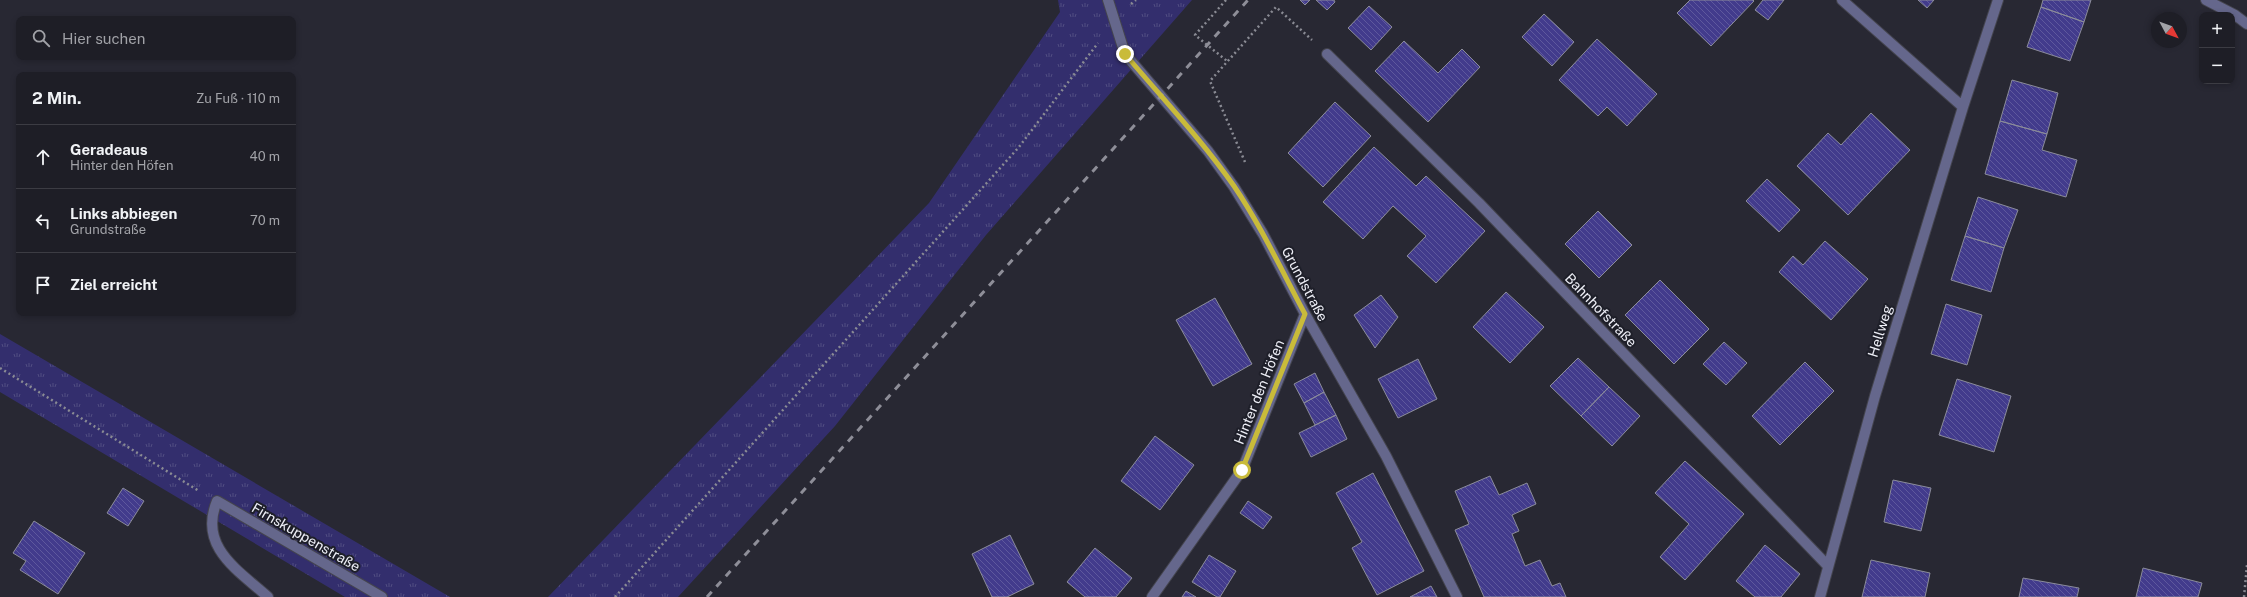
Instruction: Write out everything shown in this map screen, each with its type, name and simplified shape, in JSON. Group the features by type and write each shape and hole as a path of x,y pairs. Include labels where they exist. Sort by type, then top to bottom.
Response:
{"street":[{"name":"Grundstraße","path":"1108,0 1116,21 1125,54 1208,151 1234,187 1263,234 1305,314 1386,456 1457,597"},
{"path":"1842,0 1963,107"},
{"name":"Hellweg","path":"1828,565 1875,396 1963,107 1998,0"},
{"path":"2206,0 2235,14 2247,24"},
{"name":"Bahnhofstraße","path":"1327,54 1484,209 1828,565"},
{"name":"Hinter den Höfen","path":"1152,597 1242,470 1305,314"},
{"path":"217,501 211,515 212,536 223,557 268,597"},
{"name":"Firnskuppenstraße","path":"217,501 382,597"},
{"path":"1820,597 1828,565"}],"path":[{"path":"1226,0 1195,34 1227,61"},
{"path":"1245,162 1210,81 1276,7 1327,54"},
{"path":"615,597 1019,147 1116,21"},
{"path":"0,368 217,501"},
{"path":"2244,597 2247,566"}],"green space":[{"path":"1058,0 1192,0 986,235 835,426 678,597 548,597 929,203 1060,12"},
{"path":"0,334 450,597 345,597 0,392"}],"building":[{"path":"1300,0 1310,0 1305,5"},
{"path":"1316,0 1334,0 1335,2 1327,10"},
{"path":"1690,0 1754,1 1711,46 1677,13"},
{"path":"1763,0 1784,0 1768,20 1755,10"},
{"path":"1918,0 1934,0 1927,8"},
{"path":"2043,0 2091,0 2084,22 2041,7"},
{"path":"1369,6 1392,27 1371,50 1348,28"},
{"path":"2041,7 2084,22 2070,61 2027,47"},
{"path":"1544,14 1574,42 1552,66 1522,37"},
{"path":"1597,39 1657,94 1627,126 1607,107 1598,116 1559,80"},
{"path":"1404,41 1438,73 1462,49 1480,67 1428,122 1375,71"},
{"path":"2012,80 2058,93 2047,134 2000,121"},
{"path":"1335,102 1371,136 1323,187 1288,153"},
{"path":"1871,113 1910,150 1848,215 1797,166 1828,133 1841,145"},
{"path":"2000,121 2047,134 2042,150 2077,160 2066,197 1985,174"},
{"path":"1374,147 1416,186 1426,176 1485,231 1436,283 1407,256 1426,236 1393,206 1363,239 1323,202"},
{"path":"1767,179 1800,210 1779,232 1746,201"},
{"path":"1978,197 2018,210 2004,248 1965,236"},
{"path":"1598,211 1632,245 1599,278 1565,244"},
{"path":"1965,236 2004,248 1991,292 1951,280"},
{"path":"1825,241 1868,279 1831,320 1779,272 1793,256 1803,265"},
{"path":"1660,280 1709,329 1674,364 1625,315"},
{"path":"1506,292 1544,327 1510,363 1473,327"},
{"path":"1381,295 1398,317 1375,348 1354,315"},
{"path":"1215,298 1252,364 1213,386 1176,320"},
{"path":"1946,304 1982,315 1967,365 1931,354"},
{"path":"1724,342 1747,363 1726,385 1703,364"},
{"path":"1578,358 1609,387 1581,416 1550,386"},
{"path":"1418,359 1437,399 1398,418 1378,379"},
{"path":"1805,362 1834,391 1780,445 1752,416"},
{"path":"1315,373 1324,392 1304,403 1294,384"},
{"path":"1957,379 2011,396 1994,452 1939,435"},
{"path":"1609,387 1640,416 1612,446 1581,416"},
{"path":"1324,392 1336,415 1315,425 1304,403"},
{"path":"1336,415 1347,439 1311,457 1299,433"},
{"path":"1155,436 1194,465 1160,510 1121,481"},
{"path":"1685,461 1744,514 1685,580 1660,557 1689,524 1655,493"},
{"path":"1373,473 1424,571 1377,595 1352,548 1362,542 1336,493"},
{"path":"1490,476 1499,495 1527,483 1536,504 1512,515 1519,531 1512,534 1525,566 1540,560 1552,586 1560,583 1566,597 1484,597 1455,530 1469,524 1455,491"},
{"path":"1893,480 1931,488 1921,531 1884,522"},
{"path":"123,488 144,501 128,526 107,513"},
{"path":"1248,501 1272,517 1263,529 1240,513"},
{"path":"34,521 85,553 58,594 20,570 26,561 13,553"},
{"path":"1010,535 1034,584 1007,597 992,597 972,554"},
{"path":"1765,545 1800,574 1781,597 1755,597 1736,581"},
{"path":"1095,548 1132,578 1116,597 1085,597 1067,582"},
{"path":"1209,555 1236,571 1220,597 1217,597 1192,582"},
{"path":"1871,560 1930,573 1925,597 1862,597"},
{"path":"2143,568 2202,583 2198,597 2136,597"},
{"path":"2023,578 2079,588 2077,597 2019,597"},
{"path":"1431,586 1437,597 1410,597"},
{"path":"1186,591 1196,597 1182,597"}],"railway":[{"path":"707,597 1248,0"}],"route":[{"path":"1125,54 1208,151 1234,187 1263,234 1305,314 1242,470"}]}
